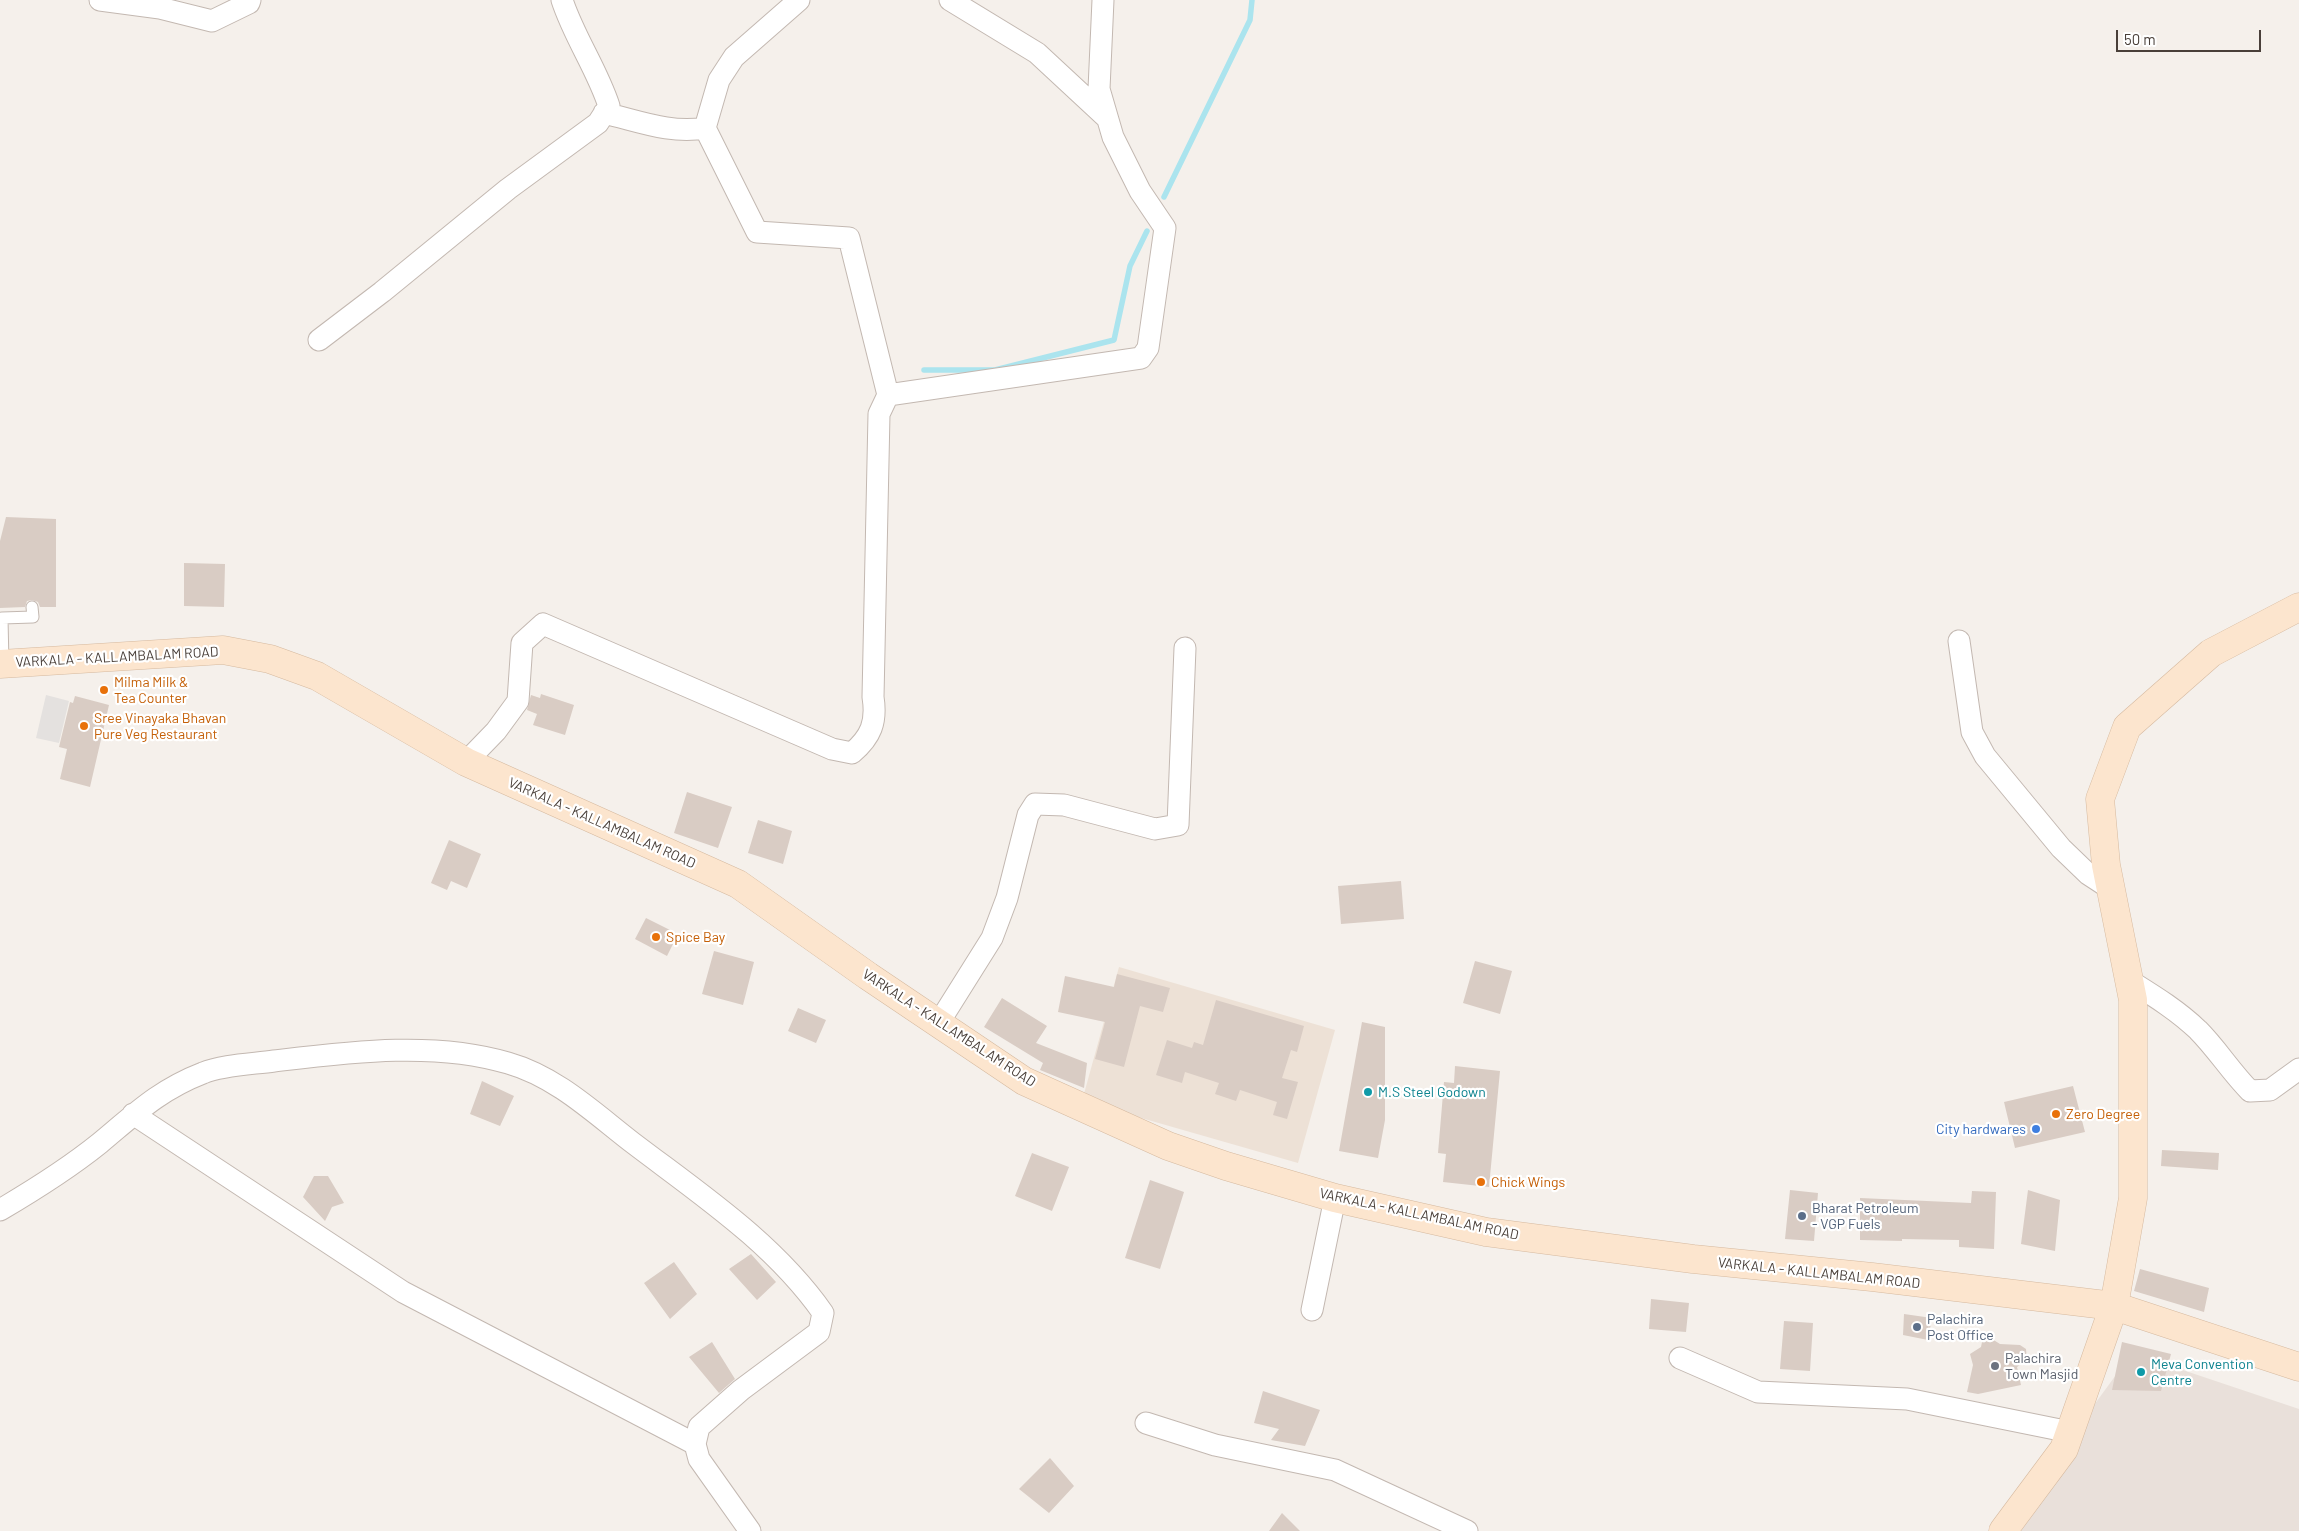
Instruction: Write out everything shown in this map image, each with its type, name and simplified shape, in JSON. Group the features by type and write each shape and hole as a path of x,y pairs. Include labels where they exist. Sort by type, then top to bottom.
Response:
{"main road":[{"path":"2003,1531 2064,1449 2114,1306 2133,1198 2133,1000 2106,864 2100,799 2127,727 2211,653 2299,607"},
{"name":"VARKALA - KALLAMBALAM ROAD","path":"2,664 222,650 270,659 317,676 466,762 738,884 938,1024 1024,1081 1159,1142 1226,1166 1335,1198 1486,1232 1693,1260 1872,1277 2114,1306 2299,1367"}],"street":[{"path":"100,0 160,8 212,21 249,3 250,0"},
{"path":"319,340 508,189 598,123 610,106 602,83 569,22 562,0"},
{"path":"466,762 496,732 518,701 522,643 543,624 832,748 852,753 864,743 876,715 872,697 879,414 888,395 849,238 757,232 705,128 719,80 734,57 799,0"},
{"path":"950,0 1038,53 1108,118"},
{"path":"888,395 1141,358 1148,348 1164,228 1140,191 1113,137 1099,89 1103,0"},
{"path":"604,113 667,130 688,131 705,128"},
{"path":"1959,641 1972,732 1985,756 2061,848 2088,874 2111,889"},
{"path":"938,1024 992,938 1007,898 1028,815 1036,804 1064,805 1155,830 1178,825 1185,648"},
{"path":"2130,981 2167,1003 2199,1031 2235,1076 2250,1091 2270,1090 2299,1069"},
{"path":"0,1210 28,1194 99,1143 132,1114 174,1086 206,1071 310,1057 397,1051 461,1054 510,1063 559,1085 768,1249 805,1288 822,1313 819,1332 741,1390 699,1427 695,1444 699,1459 750,1531"},
{"path":"132,1114 403,1292 695,1444"},
{"path":"1312,1310 1335,1198"},
{"path":"1680,1358 1758,1392 1907,1399 2070,1432"},
{"path":"1146,1423 1215,1445 1335,1470 1466,1531"}],"lane":[{"path":"2,664 2,618 33,617 32,607"}],"shaded area":[{"path":"46,695 69,701 59,743 36,738"},
{"path":"1119,967 1335,1030 1298,1163 1082,1101"},
{"path":"2132,1353 2299,1409 2299,1531 2002,1531"}],"building":[{"path":"6,517 56,519 56,607 40,607 38,602 32,600 27,601 25,607 0,608 0,541"},
{"path":"184,563 225,564 224,607 184,606"},
{"path":"541,694 574,705 565,735 533,725 537,714 527,710 531,695 540,698"},
{"name":"Sree Vinayaka Bhavan Pure Veg Restaurant","path":"75,696 109,705 90,787 60,779 67,749 59,747 70,702 73,703"},
{"path":"687,792 732,807 718,848 674,833"},
{"path":"758,820 792,831 783,864 748,853"},
{"path":"449,840 481,854 467,888 451,881 447,890 431,883"},
{"path":"1401,881 1404,919 1341,924 1338,886"},
{"name":"Spice Bay","path":"646,918 678,934 667,956 635,939"},
{"path":"714,951 754,962 743,1005 702,994"},
{"path":"1475,961 1512,971 1500,1014 1463,1003"},
{"path":"1117,974 1170,988 1163,1012 1140,1006 1124,1067 1095,1059 1105,1022 1058,1012 1065,976 1114,987"},
{"path":"1002,998 1047,1026 1036,1043 1087,1063 1084,1088 1040,1070 1043,1063 984,1027"},
{"path":"1216,1000 1304,1026 1297,1052 1291,1050 1282,1078 1298,1082 1287,1119 1273,1115 1277,1102 1240,1090 1236,1101 1215,1094 1219,1083 1185,1072 1182,1083 1156,1075 1167,1040 1192,1048 1194,1042 1203,1045"},
{"path":"798,1008 826,1020 816,1043 788,1031"},
{"name":"M.S Steel Godown","path":"1362,1022 1385,1027 1385,1120 1378,1158 1339,1151"},
{"path":"1455,1066 1500,1071 1489,1187 1443,1182 1446,1154 1438,1153 1444,1082 1454,1083"},
{"path":"482,1081 514,1096 500,1126 470,1114"},
{"path":"2073,1086 2085,1132 2015,1148 2004,1102"},
{"path":"2162,1150 2219,1153 2218,1170 2161,1166"},
{"path":"1032,1153 1069,1167 1052,1211 1015,1196"},
{"path":"314,1176 328,1176 344,1203 332,1207 325,1221 303,1197"},
{"path":"1150,1180 1184,1192 1160,1269 1125,1258"},
{"name":"Bharat Petroleum - VGP Fuels","path":"1790,1190 1818,1193 1814,1241 1785,1239"},
{"path":"2028,1190 2060,1200 2055,1251 2021,1244"},
{"path":"1972,1191 1996,1192 1994,1249 1959,1247 1959,1240 1860,1240 1860,1198 1971,1203"},
{"path":"751,1254 776,1282 757,1300 729,1269"},
{"path":"674,1262 697,1294 670,1319 644,1283"},
{"path":"2140,1269 2209,1288 2204,1312 2134,1291"},
{"path":"1651,1299 1689,1303 1686,1332 1649,1329"},
{"name":"Palachira Post Office","path":"1904,1314 1932,1318 1928,1340 1903,1335"},
{"path":"1784,1321 1813,1323 1810,1371 1780,1369"},
{"name":"Palachira Town Masjid","path":"1992,1339 2000,1344 2020,1345 2026,1349 2027,1360 2017,1367 2021,1385 1978,1394 1967,1392 1973,1365 1970,1354 1981,1347 1982,1342"},
{"path":"712,1342 735,1379 719,1393 689,1357"},
{"name":"Meva Convention Centre","path":"2122,1342 2171,1354 2161,1391 2112,1390"},
{"path":"1263,1391 1320,1410 1305,1446 1271,1440 1279,1429 1254,1423"},
{"path":"1050,1458 1074,1486 1049,1513 1019,1489"},
{"path":"1282,1513 1300,1531 1269,1531"}],"waterway":[{"path":"1164,197 1250,20 1252,0"},
{"path":"924,370 995,370 1114,340 1130,266 1147,231"}],"place":[{"name":"Milma Milk & Tea Counter","path":"104,690"},
{"name":"Sree Vinayaka Bhavan Pure Veg Restaurant","path":"84,726"},
{"name":"Spice Bay","path":"656,937"},
{"name":"M.S Steel Godown","path":"1368,1092"},
{"name":"Zero Degree","path":"2056,1114"},
{"name":"City hardwares","path":"2036,1129"},
{"name":"Chick Wings","path":"1481,1182"},
{"name":"Bharat Petroleum - VGP Fuels","path":"1802,1216"},
{"name":"Palachira Post Office","path":"1917,1327"},
{"name":"Palachira Town Masjid","path":"1995,1366"},
{"name":"Meva Convention Centre","path":"2141,1372"}]}
